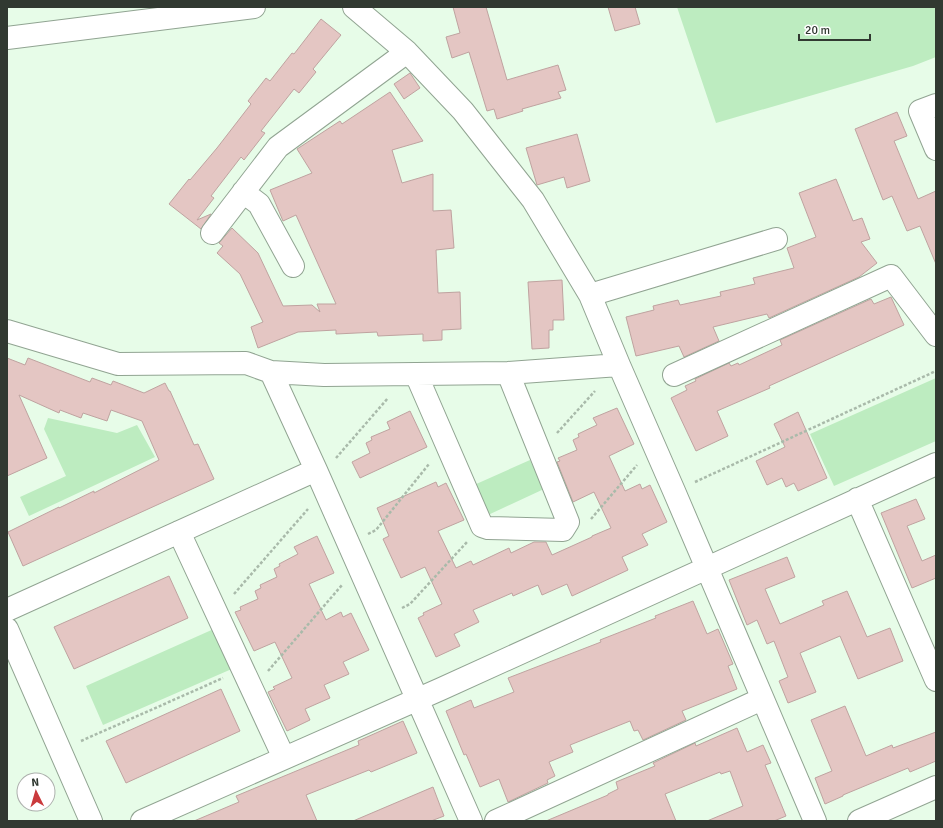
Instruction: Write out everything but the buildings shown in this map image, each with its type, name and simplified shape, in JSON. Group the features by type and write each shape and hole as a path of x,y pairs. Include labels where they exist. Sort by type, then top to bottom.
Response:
{"street":[{"path":"7,38 254,7"},
{"path":"354,7 408,52 463,111 533,200 590,295 616,366 654,444 815,821"},
{"path":"212,233 278,147 408,52"},
{"path":"936,105 920,112 936,149"},
{"path":"243,192 259,204 293,266"},
{"path":"590,295 776,239"},
{"path":"674,375 891,276 936,335"},
{"path":"7,331 118,364 246,362 271,372 324,375 508,373 616,366"},
{"path":"271,372 324,466 416,700 471,821"},
{"path":"412,374 446,444 482,526 488,528 563,530 568,522 508,373"},
{"path":"142,821 416,700 936,464"},
{"path":"7,610 324,466"},
{"path":"857,499 936,680"},
{"path":"179,532 284,758"},
{"path":"7,629 91,821"},
{"path":"496,821 762,699"},
{"path":"858,821 936,787"}],"path":[{"path":"539,453 616,366"},
{"path":"674,491 936,371"},
{"path":"324,466 412,374"},
{"path":"365,535 376,530 446,444"},
{"path":"568,522 577,526 586,525 654,444"},
{"path":"217,614 308,508"},
{"path":"398,610 410,604 482,526"},
{"path":"252,690 342,584"},
{"path":"60,750 242,669"}],"green space":[{"path":"677,7 936,7 936,57 913,66 716,123"},
{"path":"936,378 936,441 834,486 810,434"},
{"path":"48,418 117,433 137,425 155,457 29,516 20,497 66,476 44,429"},
{"path":"530,460 544,489 488,515 474,485"},
{"path":"216,628 234,668 103,725 86,686"}]}
